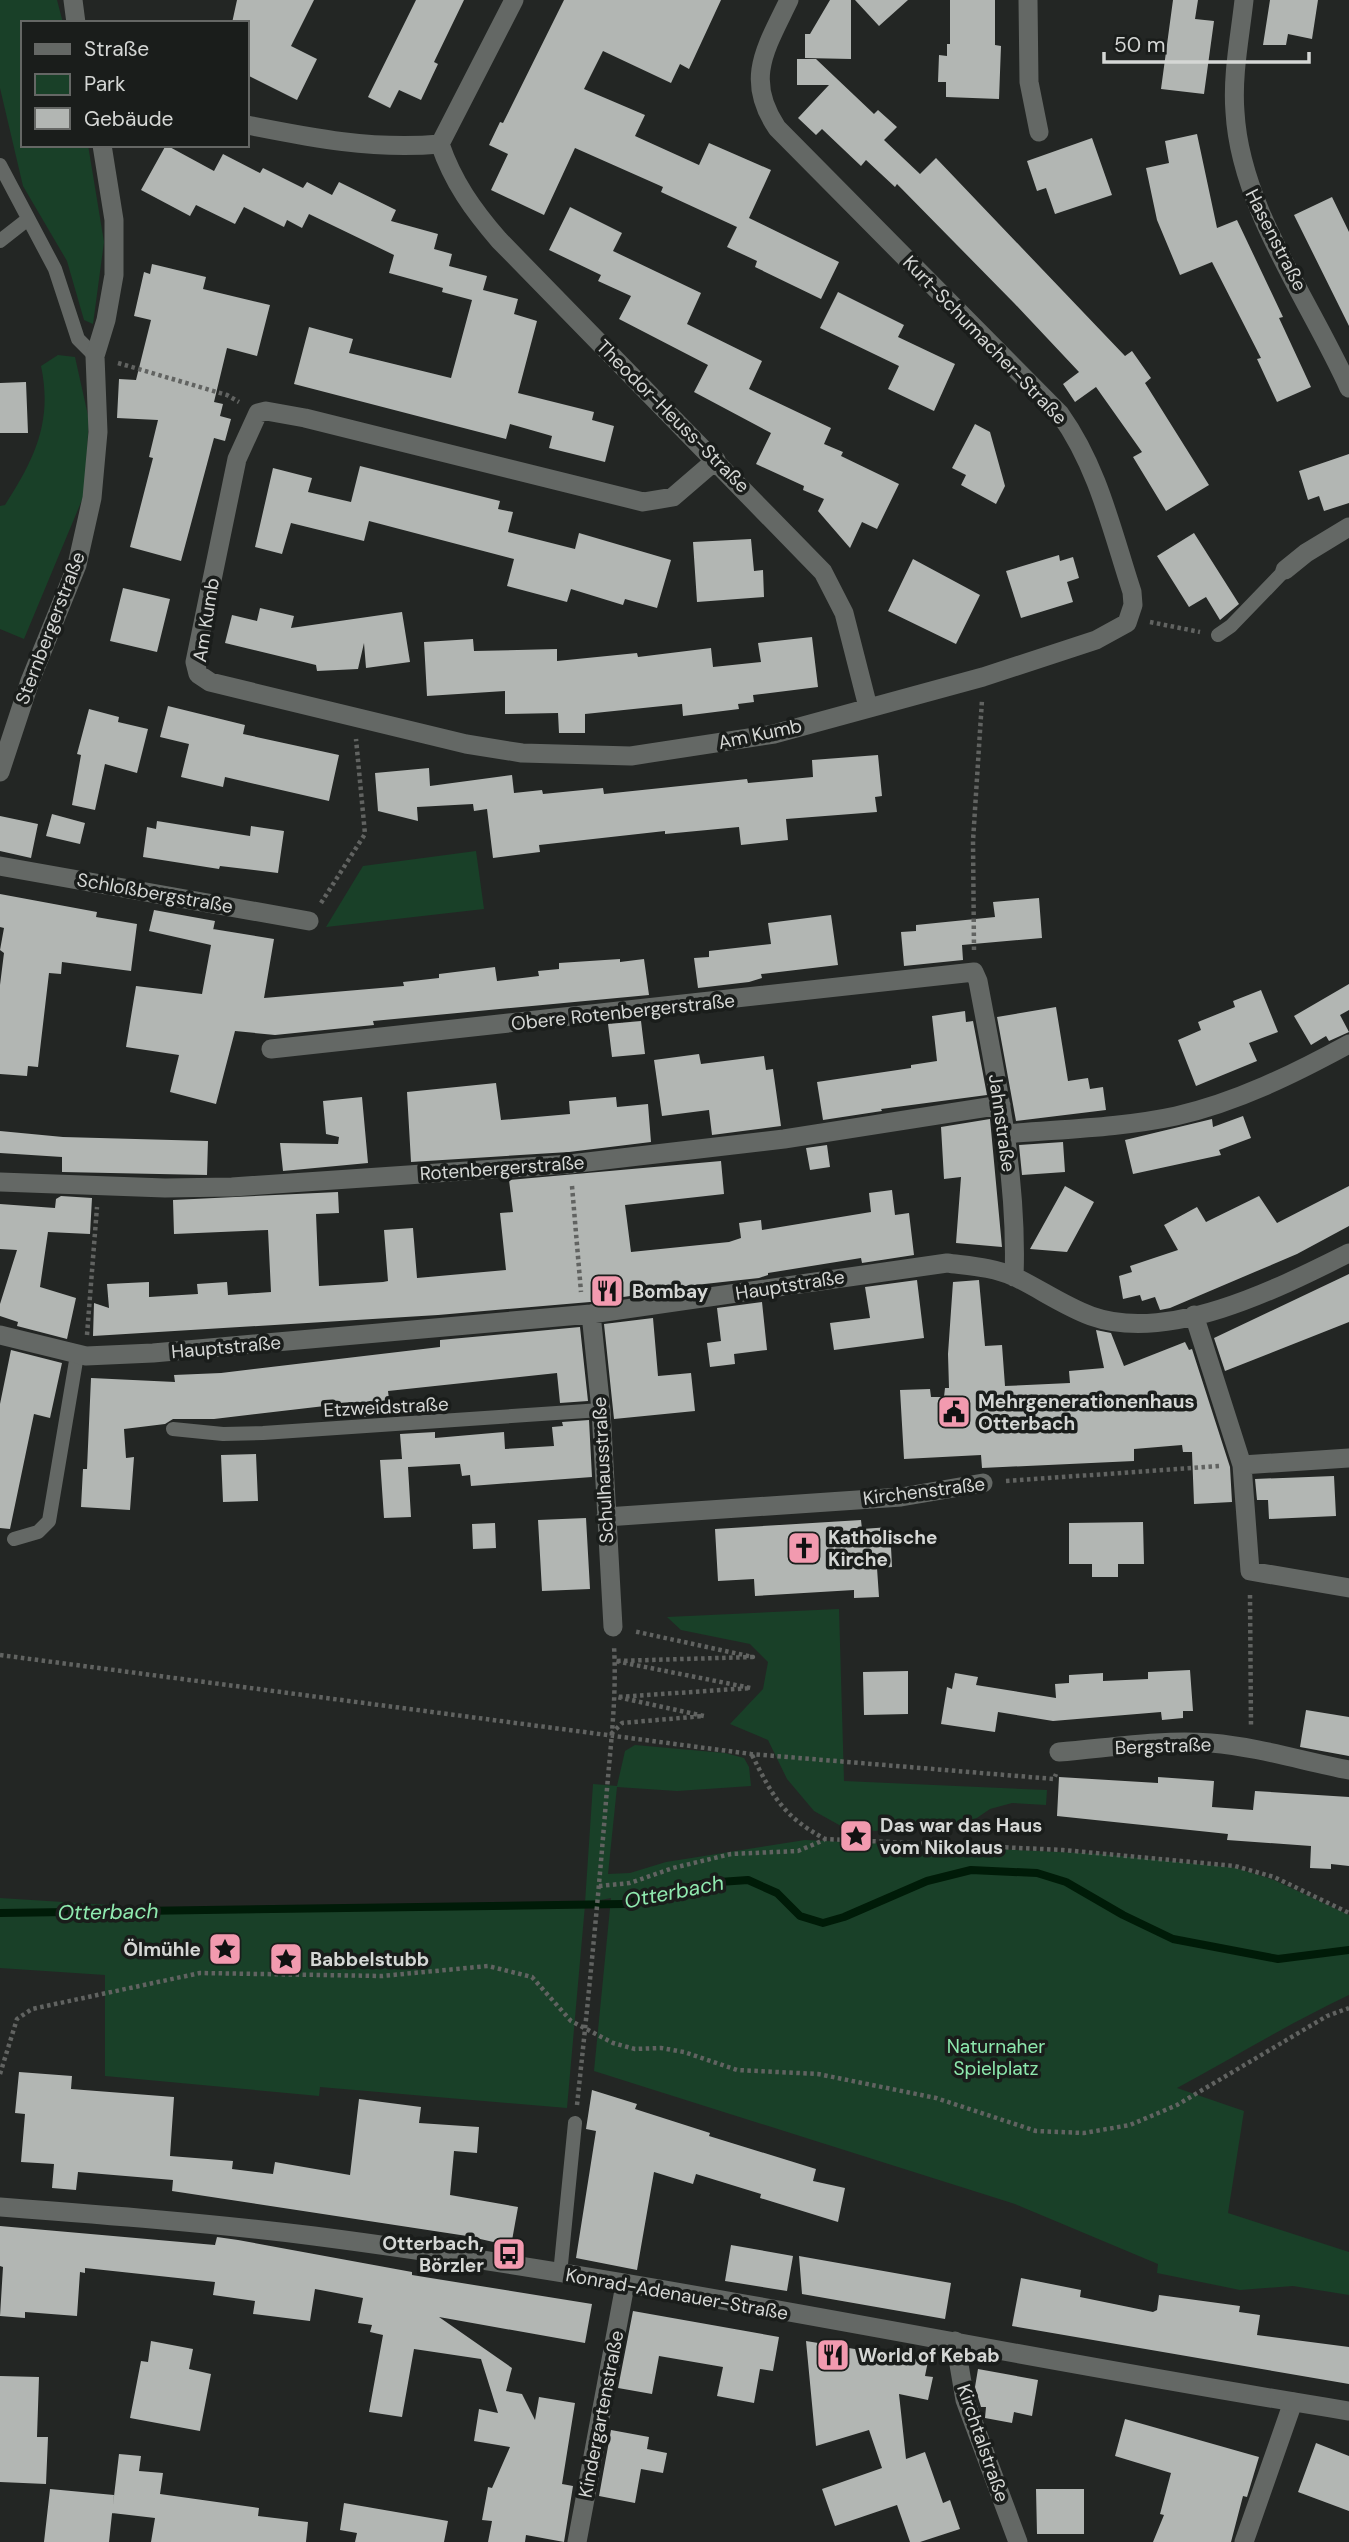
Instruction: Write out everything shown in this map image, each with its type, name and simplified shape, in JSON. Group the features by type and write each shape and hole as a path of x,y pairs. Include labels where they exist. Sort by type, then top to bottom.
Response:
{"street":[{"path":"73,0 76,21"},
{"path":"248,125 354,145 398,148 440,144 514,0"},
{"name":"Kurt-Schumacher-Straße","path":"789,0 761,64 759,86 763,107 777,128 1060,414 1079,441 1091,466 1132,592 1131,618"},
{"path":"1028,0 1028,82 1039,132"},
{"name":"Hasenstraße","path":"1244,0 1235,76 1235,113 1248,188 1349,388"},
{"name":"Theodor-Heuss-Straße","path":"440,144 455,182 482,220 809,555 833,587 855,647 868,707"},
{"name":"Sternbergerstraße","path":"0,772 3,748 78,565 92,498 99,432 95,356 106,320 114,275 114,220 106,148"},
{"path":"258,413 266,411 305,418 643,502 673,497 716,460"},
{"name":"Am Kumb","path":"258,413 236,459 195,662 198,674 210,682 354,719 522,752 631,756 774,734 868,707"},
{"path":"1285,570 1306,553 1349,527"},
{"path":"868,707 983,677 1096,639 1119,629 1131,618"},
{"name":"Schloßbergstraße","path":"0,866 309,921"},
{"name":"Obere Rotenbergerstraße","path":"271,1049 974,972"},
{"name":"Jahnstraße","path":"974,972 1005,1134 1015,1232 1014,1277"},
{"path":"1005,1134 1094,1127 1176,1115 1264,1086 1349,1044"},
{"name":"Rotenbergerstraße","path":"0,1182 99,1187 232,1187 570,1164 771,1140 1001,1105"},
{"name":"Hauptstraße","path":"0,1335 82,1356 153,1353 587,1314 915,1265 959,1264 991,1269 1014,1277 1089,1315 1136,1325 1194,1315 1294,1281 1349,1253"},
{"name":"Schulhausstraße","path":"587,1314 601,1410 613,1627"},
{"path":"1194,1315 1242,1465 1250,1571 1349,1588"},
{"path":"1242,1465 1349,1458"},
{"name":"Kirchenstraße","path":"606,1517 901,1497 983,1483"},
{"name":"Bergstraße","path":"1059,1752 1182,1742 1251,1748 1349,1770"},
{"name":"Konrad-Adenauer-Straße","path":"0,2207 159,2218 316,2236 625,2285 1349,2411"},
{"name":"Kindergartenstraße","path":"577,2542 625,2285"},
{"name":"Kirchtalstraße","path":"955,2341 965,2400 1018,2542"},
{"path":"1244,2542 1293,2402"}],"lane":[{"path":"0,165 55,269 78,339 95,356"},
{"path":"0,241 28,219"},
{"path":"1218,635 1231,626 1285,570"},
{"path":"14,1539 38,1532 49,1521 82,1356"},
{"name":"Etzweidstraße","path":"173,1429 223,1434 263,1433 601,1410"},
{"path":"560,2274 575,2123"}],"path":[{"path":"95,356 227,395 258,413"},
{"path":"1131,618 1218,635"},
{"path":"974,972 974,841 983,677"},
{"path":"309,921 365,834 354,719"},
{"path":"570,1164 587,1314"},
{"path":"82,1356 99,1187"},
{"name":"Kirchenstraße","path":"983,1483 1242,1465"},
{"path":"1250,1571 1251,1748"},
{"path":"575,2123 596,1934 611,1734 617,1697 613,1627 753,1657 615,1661"},
{"path":"0,1655 751,1754 1054,1779 1059,1752"},
{"path":"615,1661 751,1688 617,1697"},
{"path":"611,1734 622,1723 704,1716 617,1697"},
{"path":"751,1754 773,1796 797,1824 825,1839 1063,1850 1235,1866 1274,1877 1349,1913"},
{"path":"599,1890 731,1854 798,1851 825,1839"},
{"path":"0,2074 17,2019 32,2009 200,1973 382,1976 488,1966 513,1970 532,1977 571,2021 585,2031 635,2049 661,2048 684,2052 737,2070 818,2074 936,2098 1036,2131 1084,2133 1130,2125 1177,2105 1327,2016 1349,2007"}],"green space":[{"path":"0,0 57,0 62,21 21,21 21,147 88,147 104,242 93,324 84,320 67,261 23,186 0,88"},
{"path":"58,355 75,357 89,420 84,495 24,639 0,629 0,506 5,505 32,456 43,423 45,405 41,366"},
{"path":"476,851 484,909 326,927 363,866"},
{"path":"839,1609 844,1781 1047,1790 1046,1805 1012,1803 990,1809 968,1824 926,1824 875,1831 841,1826 814,1811 787,1779 768,1740 730,1724 763,1689 768,1662 750,1644 681,1630 667,1617"},
{"name":"Naturnaher Spielplatz","path":"635,1745 725,1753 744,1758 749,1767 751,1786 677,1791 617,1787 608,1874 630,1873 666,1862 805,1840 1101,1854 1236,1868 1274,1880 1349,1915 1349,1995 1177,2088 1244,2111 1228,2213 1349,2252 1349,2295 1293,2286 1240,2290 1157,2273 1158,2264 1015,2204 594,2071 611,1898 585,1903 593,1784 617,1786 625,1751"},
{"path":"0,1898 110,1905 110,1915 585,1905 567,2108 320,2087 319,2096 105,2076 105,1975 0,1968"}],"building":[{"path":"237,0 314,0 291,46 317,59 297,100 248,76 248,21 232,21"},
{"path":"416,0 464,0 434,62 438,64 421,100 399,90 390,108 368,97"},
{"path":"564,0 721,0 689,69 680,64 671,83 603,51 584,89 645,115 635,136 699,165 709,143 771,170 749,218 839,262 821,299 755,267 757,261 727,247 737,227 661,192 663,187 575,148 544,215 491,190 508,154 489,145 500,122 503,123"},
{"path":"830,0 851,0 851,59 805,58 805,34 810,34"},
{"path":"855,0 908,0 879,26"},
{"path":"950,0 995,0 995,45 1001,46 999,99 946,97 946,82 938,82 939,55 947,56 947,44 950,44"},
{"path":"1173,0 1198,0 1195,19 1214,21 1204,94 1161,89"},
{"path":"1270,0 1318,0 1312,39 1288,34 1286,45 1263,45"},
{"path":"797,59 816,59 874,114 878,110 897,127 884,140 920,174 936,158 1125,356 1132,351 1151,378 1145,383 1209,485 1166,511 1133,457 1142,452 1096,387 1075,402 1063,384 1079,372 1014,303 897,184 895,187 866,160 861,166 822,129 816,135 798,118 829,85 797,85"},
{"path":"1197,134 1217,228 1237,220 1283,317 1279,318 1311,387 1277,402 1257,359 1261,358 1212,262 1180,275 1157,220 1146,168 1169,163 1165,141"},
{"path":"1092,138 1112,195 1055,214 1046,188 1037,191 1027,161"},
{"path":"165,147 170,147 214,171 223,154 260,173 263,168 303,188 307,182 332,195 339,182 396,210 391,221 438,234 434,249 452,254 449,266 487,276 483,290 518,299 514,314 537,321 518,393 594,412 592,420 614,426 605,462 549,448 552,436 510,424 506,439 294,384 309,327 353,339 349,353 451,378 472,300 442,292 443,288 389,273 394,255 309,214 302,228 287,220 284,227 244,207 235,224 196,205 190,216 141,190"},
{"path":"1332,197 1349,232 1349,326 1294,215"},
{"path":"570,207 622,233 613,251 701,293 687,324 762,361 749,389 831,428 824,444 843,452 841,456 899,484 877,529 862,522 850,548 818,511 824,499 803,490 804,486 756,464 771,433 694,392 708,365 619,319 631,296 598,281 601,275 549,250"},
{"path":"152,264 206,277 203,289 270,305 257,356 227,348 214,402 223,404 220,416 231,419 225,441 214,438 181,561 130,547 153,458 149,457 158,420 117,418 119,379 136,380 151,320 134,316 144,272 150,274"},
{"path":"838,292 904,325 898,337 955,364 934,411 888,389 899,366 820,328"},
{"path":"26,382 28,433 0,433 0,383"},
{"path":"975,424 990,432 1005,486 996,504 961,485 966,475 952,468"},
{"path":"1349,454 1349,503 1324,511 1319,496 1308,500 1299,471"},
{"path":"360,466 500,501 498,509 513,512 508,532 575,549 579,533 671,560 657,608 625,599 623,605 571,589 567,602 507,586 514,559 369,521 364,541 291,523 282,554 255,547 273,468 312,478 308,492 351,502"},
{"path":"1194,533 1239,604 1220,620 1206,597 1189,607 1157,556"},
{"path":"751,539 754,571 763,570 764,597 697,602 693,542"},
{"path":"1059,555 1060,561 1073,557 1079,578 1067,582 1073,602 1021,618 1006,571"},
{"path":"913,559 980,595 956,644 888,611"},
{"path":"123,588 170,599 157,652 110,641"},
{"path":"260,608 294,616 291,628 402,612 410,662 366,668 364,643 358,669 317,671 316,665 225,643 232,615 257,621"},
{"path":"812,637 818,687 753,695 754,702 738,704 739,709 683,716 682,704 585,714 585,733 559,733 558,713 505,714 505,691 427,696 424,642 473,639 474,651 557,649 557,661 637,653 638,657 711,648 713,667 761,662 758,643"},
{"path":"168,706 245,725 243,734 339,755 329,801 225,777 223,787 181,777 189,744 160,737"},
{"path":"89,709 119,717 118,722 148,729 137,773 105,764 95,810 72,805 81,755 77,754"},
{"path":"878,755 882,796 875,797 877,812 786,819 788,840 741,845 739,827 665,834 665,831 539,845 540,852 493,858 487,809 474,811 473,804 417,807 418,821 378,811 375,773 429,768 430,786 512,775 514,793 542,790 543,794 603,788 604,794 747,779 748,783 813,777 812,760"},
{"path":"52,814 85,823 80,844 46,836"},
{"path":"0,816 38,824 31,858 0,851"},
{"path":"157,821 250,836 251,826 284,831 278,873 220,866 219,869 143,857 147,827 156,829"},
{"path":"0,894 97,912 96,917 137,924 131,971 62,962 61,974 49,973 38,1067 28,1066 27,1076 0,1074 0,985 4,953 0,950 4,928 0,927"},
{"path":"1039,898 1042,938 962,945 963,960 904,966 901,932 916,931 916,925 995,917 993,902"},
{"path":"154,910 215,921 213,929 274,939 264,998 404,986 403,982 439,978 439,974 495,967 497,981 539,976 538,971 559,969 559,963 620,959 620,962 644,959 649,995 373,1021 374,1025 275,1035 235,1031 216,1104 170,1092 179,1055 126,1047 136,986 202,994 211,945 149,931"},
{"path":"831,915 838,965 761,974 762,978 749,982 698,988 694,958 709,957 709,951 771,944 768,923"},
{"path":"1349,984 1349,1010 1340,1015 1349,1032 1329,1041 1326,1036 1311,1045 1294,1016"},
{"path":"1261,990 1278,1032 1249,1043 1257,1061 1196,1086 1178,1040 1201,1030 1198,1022 1235,1007 1233,1001"},
{"path":"1056,1007 1068,1081 1088,1078 1090,1089 1103,1087 1106,1110 1016,1121 997,1017"},
{"path":"965,1011 966,1022 973,1021 987,1095 881,1109 882,1111 823,1120 817,1082 911,1068 911,1065 937,1061 932,1016"},
{"path":"641,1021 645,1054 612,1057 608,1024"},
{"path":"699,1054 701,1064 764,1056 766,1070 773,1069 781,1126 712,1135 709,1110 662,1116 654,1060"},
{"path":"496,1083 501,1120 570,1114 569,1101 616,1097 617,1107 648,1104 651,1142 569,1152 411,1162 407,1092"},
{"path":"362,1097 368,1163 283,1171 280,1143 338,1144 339,1137 326,1134 323,1101"},
{"path":"1243,1116 1251,1138 1219,1150 1221,1155 1133,1174 1125,1140 1212,1119 1213,1127"},
{"path":"990,1119 1002,1247 956,1243 961,1177 944,1179 941,1127"},
{"path":"0,1131 63,1137 208,1141 207,1175 62,1172 62,1157 0,1153"},
{"path":"1063,1142 1065,1172 1022,1175 1019,1145"},
{"path":"827,1145 830,1167 810,1170 806,1148"},
{"path":"721,1161 724,1194 625,1205 631,1252 729,1242 741,1238 739,1223 761,1220 762,1230 871,1212 869,1193 892,1190 895,1215 909,1213 914,1255 862,1263 861,1258 768,1273 759,1278 650,1290 650,1293 590,1302 438,1315 93,1336 94,1303 109,1308 107,1284 149,1282 149,1297 198,1294 197,1284 227,1282 228,1295 271,1292 268,1230 174,1234 173,1200 338,1192 339,1213 316,1214 319,1286 383,1282 388,1281 384,1230 413,1228 417,1278 506,1270 500,1213 513,1212 509,1180"},
{"path":"1065,1186 1094,1202 1067,1252 1030,1249"},
{"path":"1349,1186 1349,1226 1297,1254 1170,1308 1160,1310 1155,1297 1142,1301 1140,1295 1123,1299 1119,1276 1132,1272 1130,1266 1178,1250 1164,1225 1197,1207 1206,1222 1259,1196 1277,1223"},
{"path":"61,1196 92,1198 90,1234 48,1232 40,1287 76,1298 67,1339 17,1326 18,1322 0,1316 0,1304 17,1250 0,1249 0,1204 55,1208 56,1199"},
{"path":"1349,1274 1349,1322 1225,1371 1214,1338"},
{"path":"917,1280 924,1338 834,1350 830,1323 870,1318 865,1287"},
{"path":"979,1280 985,1346 1002,1345 1005,1386 1070,1383 1069,1371 1104,1368 1096,1330 1111,1333 1124,1366 1185,1342 1189,1350 1192,1349 1230,1467 1232,1502 1194,1504 1192,1452 1183,1452 1182,1445 1134,1449 1134,1461 982,1468 981,1455 904,1459 900,1390 930,1389 931,1397 944,1397 945,1388 949,1388 948,1354 953,1282"},
{"path":"762,1302 767,1350 734,1354 735,1364 710,1367 707,1343 721,1341 717,1308"},
{"path":"653,1318 658,1376 691,1373 695,1411 614,1419 604,1324"},
{"path":"580,1327 588,1401 560,1403 557,1373 388,1391 391,1415 361,1417 359,1402 214,1419 173,1419 165,1424 124,1429 126,1458 134,1457 130,1510 81,1507 83,1469 87,1469 91,1378 175,1382 174,1375 221,1373 440,1347 440,1340"},
{"path":"11,1350 62,1363 50,1418 34,1414 10,1529 0,1528 0,1404"},
{"path":"589,1420 592,1477 471,1486 470,1475 462,1476 460,1464 408,1467 411,1517 384,1518 380,1460 402,1459 400,1434 435,1432 435,1438 504,1432 505,1449 554,1446 552,1427 563,1426 562,1422"},
{"path":"256,1454 258,1501 223,1502 221,1455"},
{"path":"1334,1476 1336,1516 1269,1519 1268,1500 1257,1500 1255,1479"},
{"path":"586,1518 590,1589 542,1591 538,1520"},
{"name":"Katholische Kirche","path":"861,1520 862,1529 890,1527 892,1567 877,1568 879,1597 854,1598 854,1590 755,1596 754,1579 718,1581 715,1529"},
{"path":"1143,1522 1144,1564 1118,1564 1118,1577 1092,1577 1092,1564 1069,1564 1069,1523"},
{"path":"495,1523 496,1548 473,1549 472,1524"},
{"path":"1190,1670 1193,1711 1183,1711 1183,1718 1162,1720 1161,1712 1053,1721 998,1712 995,1732 941,1724 947,1687 952,1689 955,1673 978,1677 976,1685 1056,1698 1055,1684 1069,1683 1069,1675 1103,1673 1103,1681 1148,1679 1148,1672"},
{"path":"908,1671 908,1714 864,1715 863,1672"},
{"path":"1306,1710 1349,1717 1349,1756 1300,1747"},
{"path":"1059,1777 1158,1783 1158,1777 1214,1781 1212,1807 1253,1810 1255,1791 1349,1797 1349,1866 1331,1864 1331,1869 1310,1868 1311,1846 1227,1840 1228,1834 1057,1816"},
{"path":"19,2072 72,2076 71,2089 174,2097 170,2156 233,2161 232,2169 273,2174 275,2162 350,2175 359,2099 421,2107 419,2123 479,2127 477,2153 454,2151 450,2195 518,2207 511,2246 467,2236 172,2191 173,2180 78,2172 76,2190 52,2188 54,2164 21,2162 25,2114 15,2113"},
{"path":"592,2090 637,2104 635,2109 710,2133 709,2136 816,2169 813,2181 845,2188 838,2222 760,2198 761,2194 696,2174 693,2184 654,2172 637,2270 576,2258 596,2131 586,2129"},
{"path":"0,2226 215,2245 217,2237 412,2272 412,2275 592,2304 585,2343 439,2317 512,2368 506,2391 522,2394 535,2420 539,2397 575,2403 562,2484 573,2486 564,2542 526,2535 525,2542 488,2542 492,2521 482,2520 488,2487 492,2488 510,2447 474,2441 479,2409 498,2413 481,2359 414,2349 402,2417 369,2412 383,2335 370,2332 372,2325 358,2323 363,2298 315,2289 310,2321 253,2314 255,2301 213,2295 215,2282 85,2268 85,2273 80,2272 77,2316 25,2312 25,2318 0,2316 3,2267 0,2266"},
{"path":"731,2245 793,2256 787,2291 725,2281"},
{"path":"799,2256 951,2283 945,2319 802,2294"},
{"path":"1021,2278 1081,2290 1080,2297 1153,2312 1157,2310 1159,2295 1240,2306 1239,2312 1260,2315 1257,2335 1349,2347 1349,2384 1012,2326"},
{"path":"633,2311 779,2337 773,2371 760,2369 754,2403 717,2396 723,2367 659,2356 652,2394 618,2388"},
{"path":"151,2341 193,2349 189,2369 211,2374 200,2431 130,2418 141,2361 148,2362"},
{"path":"806,2341 928,2361 925,2376 933,2377 928,2400 899,2394 906,2459 925,2452 943,2503 950,2500 960,2529 920,2542 910,2542 897,2505 835,2526 822,2489 882,2468 869,2430 816,2446"},
{"path":"978,2369 1038,2380 1032,2416 1014,2412 1012,2423 985,2418 986,2407 981,2407 975,2387"},
{"path":"0,2376 39,2377 37,2437 48,2437 46,2484 0,2482"},
{"path":"1125,2419 1259,2457 1247,2497 1243,2496 1231,2542 1153,2542 1164,2515 1160,2514 1171,2473 1115,2456"},
{"path":"611,2430 649,2437 647,2449 667,2453 663,2473 641,2469 635,2503 599,2496"},
{"path":"1316,2443 1349,2456 1349,2511 1298,2492"},
{"path":"119,2454 141,2456 139,2471 163,2473 160,2494 259,2508 258,2516 308,2522 306,2542 151,2542 155,2518 112,2513"},
{"path":"50,2489 114,2495 109,2542 44,2542"},
{"path":"1036,2489 1084,2489 1084,2534 1037,2534"},
{"path":"344,2503 448,2521 444,2542 355,2542 357,2533 340,2530"}],"waterway":[{"name":"Otterbach","path":"0,1913 623,1904 705,1883 748,1880 777,1893 800,1916 823,1923 844,1917 927,1881 971,1870 1037,1873 1066,1882 1123,1915 1173,1939 1278,1959 1349,1950"}],"place":[{"name":"Bombay","path":"607,1291"},
{"name":"Mehrgenerationenhaus Otterbach","path":"954,1412"},
{"name":"Katholische Kirche","path":"804,1548"},
{"name":"Das war das Haus vom Nikolaus","path":"856,1836"},
{"name":"Ölmühle","path":"225,1949"},
{"name":"Babbelstubb","path":"286,1959"},
{"name":"Otterbach, Börzler","path":"509,2254"},
{"name":"World of Kebab","path":"833,2355"}]}
